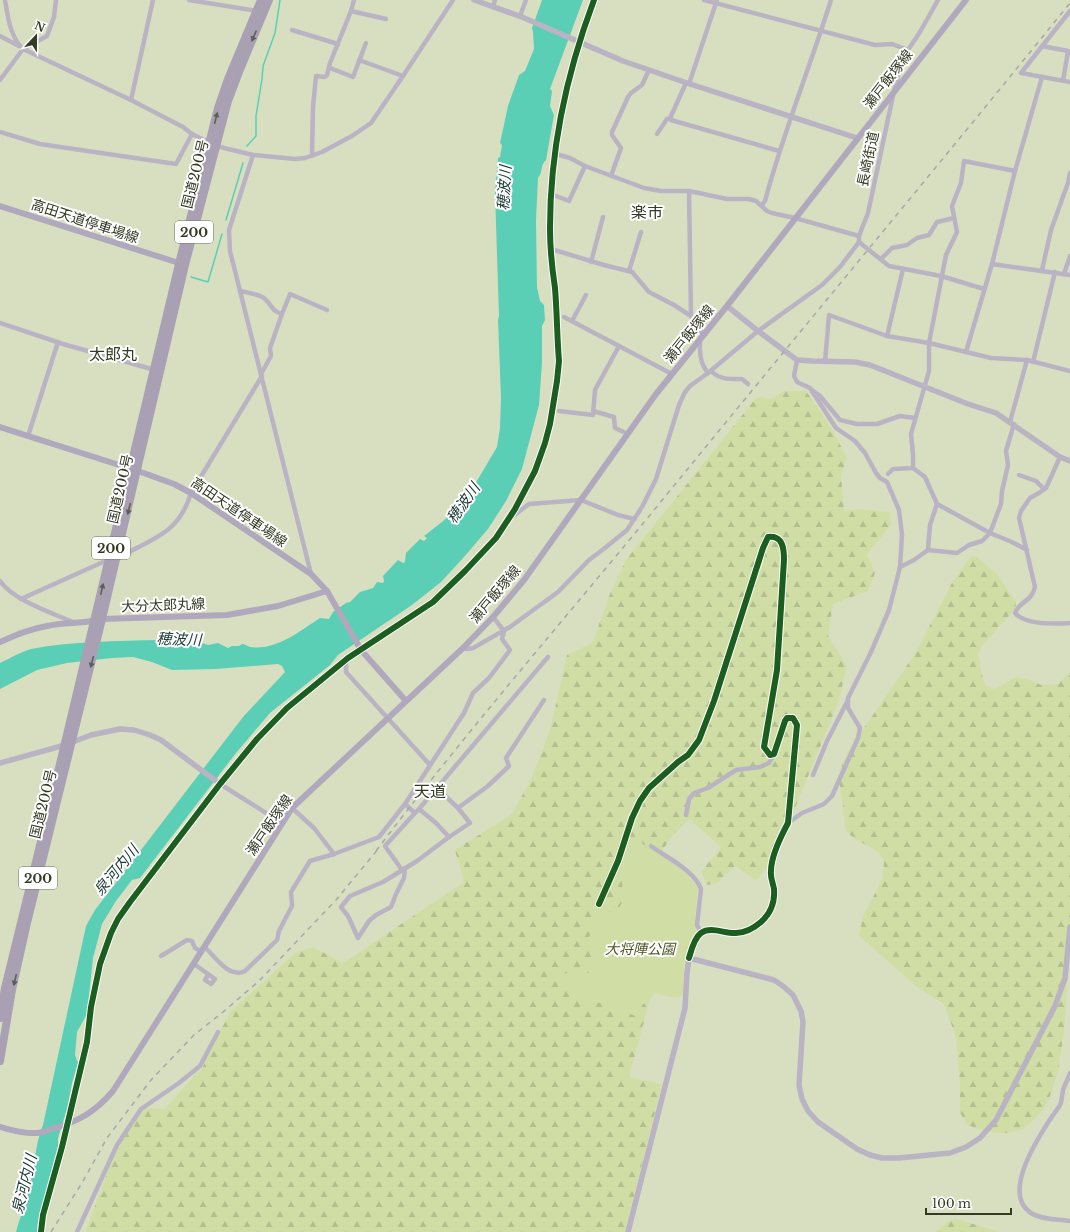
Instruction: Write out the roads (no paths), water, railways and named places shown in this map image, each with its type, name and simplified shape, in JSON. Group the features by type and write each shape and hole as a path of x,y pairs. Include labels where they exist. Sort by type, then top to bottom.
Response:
{"highway":[{"name":"国道200号","path":"0,1061 12,990 27,923 79,696 182,264 213,145 260,11 261,0"},
{"name":"国道200号","path":"260,11 269,0"},
{"name":"国道200号","path":"0,1018 5,988 69,744"}],"main road":[{"name":"瀬戸飯塚線","path":"0,1127 26,1133 37,1133 67,1125 92,1112 103,1103 113,1091 292,808 463,648 493,617 524,580 672,374 727,306 966,0"},
{"name":"高田天道停車場線","path":"0,206 182,264"},
{"name":"高田天道停車場線","path":"0,427 134,470 174,484 191,493 311,574 328,593 360,649 406,701"},
{"name":"大分太郎丸線","path":"0,642 18,633 47,626 75,622 97,624 227,615 278,606 328,593"}],"street":[{"path":"5,0 12,32 22,48"},
{"path":"0,80 22,48 47,36 54,17 56,0"},
{"path":"131,100 154,0"},
{"path":"189,0 260,11"},
{"path":"312,156 313,106 316,76 325,77 328,75 330,63 354,0"},
{"path":"0,36 131,100 213,145 253,155 295,159 312,156 352,136 371,123 453,0"},
{"path":"474,0 521,17 623,61 857,138"},
{"path":"493,7 495,0"},
{"path":"521,17 526,0"},
{"path":"41,1232 43,1215 60,1154 87,1042 91,1007 100,964 118,919 220,784 257,739 287,708 360,649 433,602 484,552 496,538 515,509 534,471 545,443 550,424 559,361 551,249 551,194 556,154 563,108 577,40 594,0"},
{"path":"704,0 716,2 821,32 875,45 892,44 908,50"},
{"path":"762,205 831,0"},
{"name":"長崎街道","path":"859,236 868,213 894,91 902,62 938,0"},
{"path":"658,134 668,119 671,118 688,83 716,2"},
{"path":"351,11 386,18"},
{"path":"1070,11 1021,72 1070,82"},
{"path":"292,30 338,44"},
{"path":"330,68 353,77 366,43"},
{"path":"1042,46 1068,51 1063,81"},
{"path":"360,60 403,76"},
{"path":"611,176 621,148 612,132 628,97 642,85 649,70"},
{"path":"966,352 992,264 1015,171 1042,77"},
{"path":"671,118 671,120 779,151"},
{"path":"0,132 40,144 176,164 192,134"},
{"path":"463,648 473,648 504,631 558,592 590,560 621,536 642,507 656,479 679,405 685,392 690,386 710,372 758,331 822,285 840,267 859,242 859,236 772,213 767,211 756,201 750,199 727,199 689,191 661,191 644,188 585,166 570,158 556,154"},
{"path":"253,155 229,230 230,251 311,574"},
{"path":"912,468 913,454 911,434 929,371 929,343 941,276 946,255 957,232 952,206 961,183 964,162 1015,171"},
{"path":"551,194 569,201 585,166"},
{"path":"1042,270 1051,230 1068,183 1070,173"},
{"path":"689,191 691,316 702,337 700,357 702,364 716,376 724,379 742,379 748,384"},
{"path":"591,262 603,217"},
{"path":"881,259 892,248 907,245 919,237 929,235 937,222 954,218"},
{"path":"629,271 641,232"},
{"path":"859,242 889,266 903,270 941,276 984,289"},
{"path":"551,249 591,262 632,272 649,292 674,304 691,316"},
{"path":"1064,274 1070,256"},
{"path":"992,264 1070,275"},
{"path":"887,336 903,270"},
{"path":"1033,362 1055,272"},
{"path":"240,291 264,298 272,309 282,314"},
{"path":"127,553 162,535 172,528 271,356 270,348 290,294 328,310"},
{"path":"572,321 586,295"},
{"path":"727,306 797,360 855,362 870,365 968,404 996,412 1060,457 1070,461"},
{"path":"824,362 829,315 887,336 929,343 991,358 1027,360 1070,371"},
{"path":"564,317 672,374"},
{"path":"0,323 58,342 157,371"},
{"path":"28,436 58,342"},
{"path":"559,411 592,415 595,390 619,346"},
{"path":"797,360 794,376 797,382 810,388 820,396 840,420 857,424 877,424 900,416 915,418"},
{"path":"900,567 914,560 928,550 957,553 969,545 982,541 990,533 1001,504 1002,491 1008,465 1006,451 1027,360"},
{"path":"810,388 836,428 855,441 865,453 880,478 887,482 899,510 902,535 900,567 889,610 871,652 827,741 813,775"},
{"path":"593,411 614,417 615,428 628,434"},
{"path":"1060,457 1044,489 1030,498 1021,511 1019,518 1035,587 1033,594 1029,599 1017,607 1015,613 1017,616 1026,621 1059,624 1070,623"},
{"path":"888,474 893,468 912,468 925,477 937,504 990,533 1027,550"},
{"path":"1019,475 1036,481 1044,489"},
{"path":"508,520 529,504 581,500 618,515 634,519"},
{"path":"928,550 930,525 937,504"},
{"path":"599,904 618,861 632,818 640,801 649,788 688,755 699,740 714,701 763,548 768,537 773,536 782,543 784,550 777,670 764,747 770,755 774,754"},
{"path":"21,599 104,562"},
{"path":"0,582 11,593 21,599 75,622"},
{"path":"493,617 504,631"},
{"path":"161,956 187,940 192,941 195,948 203,950 226,969 234,973 245,971 277,940 279,931 292,906 291,892 310,861 334,854 379,837 405,804 464,713 473,693 489,678 510,650 502,639 504,631"},
{"path":"437,788 458,808 470,823 417,861 403,869 383,882 350,896 341,907 348,916 358,938 369,921 376,915 391,907 404,878 403,869 385,846 437,788 548,657"},
{"path":"346,660 346,672 430,765"},
{"path":"788,823 802,813 824,804 832,796 858,738 860,728 848,708 848,698"},
{"path":"458,808 488,786 509,766 506,758 544,700"},
{"path":"628,1232 685,1008 689,958 698,936 707,930 735,934 749,930 761,922 768,914 773,903 774,890 770,872 782,834 788,823 797,726 792,718 787,718 785,721 774,754 769,763 760,767 736,770 708,788 694,793 689,799 686,815"},
{"path":"0,763 69,744 91,735 120,729 134,730 161,740 220,784 282,823"},
{"path":"405,804 436,823 449,838"},
{"path":"292,808 314,828 334,854"},
{"path":"651,846 685,870 699,883 701,888 697,926 701,933"},
{"path":"689,958 774,980 793,995 801,1012 803,1022 799,1085 802,1099 808,1110 818,1122 857,1149 870,1155 882,1158 900,1158 950,1153 966,1147 980,1138 996,1120 1055,1006 1065,978 1070,926"},
{"path":"194,964 208,975"},
{"path":"77,1232 117,1145 141,1109 179,1083 200,1066 218,1032"},
{"path":"1070,1073 1063,1091 1060,1105 1045,1127 1029,1158 1019,1184 1020,1194 1024,1206 1031,1213 1042,1218 1070,1221"}],"water":[{"name":"穂波川","path":"542,0 583,0 550,89 552,91 550,106 554,115 546,160 538,178 536,220 537,287 540,301 544,305 545,320 542,326 542,363 539,405 522,469 506,501 488,529 441,582 412,605 338,655 330,665 270,713 236,753 140,878 132,880 116,901 102,924 93,958 87,1014 77,1032 75,1055 78,1063 67,1109 58,1138 58,1146 38,1221 37,1232 16,1232 27,1199 38,1141 43,1125 86,926 95,910 243,717 285,672 282,666 278,664 216,669 172,670 152,662 133,657 112,658 67,663 37,670 0,689 0,663 19,653 31,649 79,643 160,640 165,644 179,641 196,642 208,645 218,643 228,648 242,644 250,647 260,647 278,643 296,634 320,618 329,619 333,612 350,602 360,592 373,588 377,582 383,583 383,576 398,560 403,563 405,562 406,553 420,539 424,541 427,538 424,536 455,510 464,497 471,491 497,447 500,428 501,398 495,193 498,158 500,157 502,145 500,143 508,106 519,75 525,71 534,49 532,28"}],"waterway":[{"path":"247,146 256,136 256,116 263,66 275,33 280,0"},
{"path":"226,220 243,163"},
{"path":"191,277 208,282 222,234"}],"railway":[{"path":"376,851 447,760 1070,3"},
{"path":"51,1232 82,1183 107,1138 151,1080 194,1035 259,981 336,900 379,848"}],"district":[{"name":"楽市","path":"647,212"},
{"name":"太郎丸","path":"113,354"},
{"name":"天道","path":"430,791"}],"water label":[{"name":"泉河内川","path":"116,870"},
{"name":"泉河内川","path":"24,1184"}],"park label":[{"name":"大将陣公園","path":"640,949"}]}
